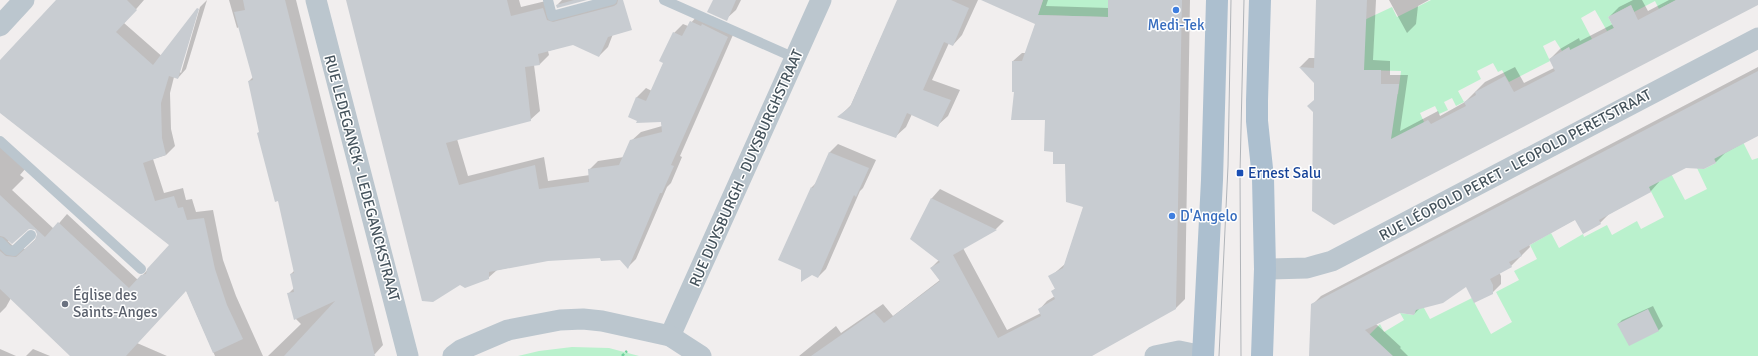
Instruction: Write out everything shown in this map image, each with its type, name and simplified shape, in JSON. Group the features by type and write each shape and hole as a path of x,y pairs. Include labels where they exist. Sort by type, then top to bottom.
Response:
{"main road":[{"path":"1203,356 1212,180 1217,0"},
{"path":"1260,0 1257,121 1263,178 1265,269 1262,356"}],"street":[{"path":"0,26 24,0"},
{"name":"RUE LEDEGANCK - LEDEGANCKSTRAAT","path":"316,0 408,356"},
{"name":"RUE DUYSBURGH - DUYSBURGHSTRAAT","path":"670,336 821,0"},
{"name":"RUE LÉOPOLD PERET - LEOPOLD PERETSTRAAT","path":"1265,269 1307,268 1332,261 1758,38"},
{"path":"453,356 461,350 508,330 560,320 602,321 670,336 701,356"},
{"path":"1155,356 1179,351 1203,356"}],"lane":[{"path":"548,0 552,16 612,0"},
{"path":"664,0 795,58"},
{"path":"0,141 141,269"},
{"path":"0,242 8,250 14,251 30,235"}],"green space":[{"path":"1043,0 1108,0 1108,17 1038,15"},
{"path":"1431,0 1676,0 1659,9 1655,1 1634,12 1631,5 1608,17 1614,28 1607,31 1595,10 1581,18 1593,41 1571,52 1569,47 1562,51 1555,40 1543,46 1550,61 1509,82 1502,70 1498,72 1493,63 1477,71 1481,79 1458,91 1464,102 1456,106 1452,98 1444,102 1448,110 1439,114 1435,106 1420,113 1424,122 1404,156 1345,115 1392,94 1398,94 1401,71 1364,70 1362,21 1392,7 1397,17"},
{"path":"1743,142 1752,160 1758,158 1758,356 1384,356 1366,338 1380,324 1384,332 1404,320 1400,313 1414,315 1418,297 1430,319 1472,298 1491,334 1512,322 1496,292 1519,280 1514,271 1537,259 1530,245 1551,233 1559,248 1583,234 1584,237 1607,225 1612,235 1637,221 1641,229 1664,217 1642,174 1666,164 1685,200 1707,189 1697,168 1704,169 1716,163 1714,158"},
{"path":"572,347 609,348 639,356 518,356 539,351"}],"building":[{"path":"56,0 127,0 137,10 116,32 153,65 197,8 199,9 178,79 169,76 161,103 162,138 166,155 143,163 155,201 174,196 178,208 183,207 187,220 204,218 215,269 227,305 243,339 213,353 186,291 126,356 70,356 0,289 0,251 6,256 16,257 35,240 37,234 35,230 29,229 12,244 4,237 0,236 0,195 45,237 58,222 129,288 141,275 146,274 147,269 169,245 0,113 0,60"},
{"path":"243,0 285,0 375,356 284,356 335,301 294,320 287,293 294,292 290,274 294,273 278,201 275,202 257,133 259,132 248,81 253,80 234,12 245,10"},
{"path":"346,0 507,0 511,16 543,8 547,20 553,22 614,6 617,4 618,0 623,0 632,30 608,37 599,57 573,45 538,54 540,65 525,67 531,121 446,143 459,185 535,165 539,189 589,182 588,169 619,165 630,140 662,132 661,122 636,123 637,121 628,117 636,97 646,101 663,63 659,61 673,32 682,36 690,21 701,26 702,24 728,37 671,165 674,166 662,193 660,193 628,269 620,260 601,261 600,258 548,261 489,272 489,279 465,288 460,285 433,302 422,301"},
{"path":"574,0 587,0 557,8 556,5"},
{"path":"713,0 736,0 727,21 707,12"},
{"path":"897,0 951,0 969,8 953,46 944,42 923,90 951,100 938,127 907,113 896,138 837,117 850,107"},
{"path":"981,0 1043,0 1038,15 1108,17 1108,0 1182,0 1176,309 1092,356 811,356 874,312 884,323 940,281 930,268 940,262 910,239 931,198 997,230 953,255 998,338 1041,316 1038,309 1055,299 1051,291 1055,289 1048,276 1063,268 1083,207 1066,202 1065,164 1053,164 1053,152 1044,151 1045,120 1011,120 1014,92 1012,92 1012,61 1022,61 1035,24"},
{"path":"1316,0 1367,0 1364,70 1381,70 1381,84 1399,84 1391,139 1428,120 1431,124 1466,106 1464,102 1476,95 1475,92 1505,76 1514,92 1555,71 1549,59 1569,47 1570,50 1614,28 1608,17 1631,5 1638,20 1676,0 1758,0 1758,5 1334,225 1312,211 1313,112 1307,106 1314,100 1314,83 1299,67 1314,68"},
{"path":"1758,71 1758,136 1714,159 1716,163 1704,169 1686,168 1649,187 1651,192 1599,220 1601,224 1583,234 1575,220 1519,251 1522,256 1509,262 1512,267 1490,279 1493,285 1493,294 1474,303 1466,287 1443,303 1416,310 1414,315 1400,313 1365,330 1393,356 1309,356 1311,304"},
{"path":"829,152 869,168 856,197 854,195 818,278 812,275 801,282 801,270 778,260 811,187 813,188"},
{"path":"1648,309 1659,331 1629,346 1617,324"}],"tram line":[{"path":"1219,356 1228,166 1231,0"},
{"path":"1241,356 1240,173 1244,0"}],"place":[{"name":"Medi-Tek","path":"1176,10"},
{"name":"Ernest Salu","path":"1240,173"},
{"name":"D'Angelo","path":"1172,216"},
{"name":"Église des Saints-Anges","path":"65,304"}]}
